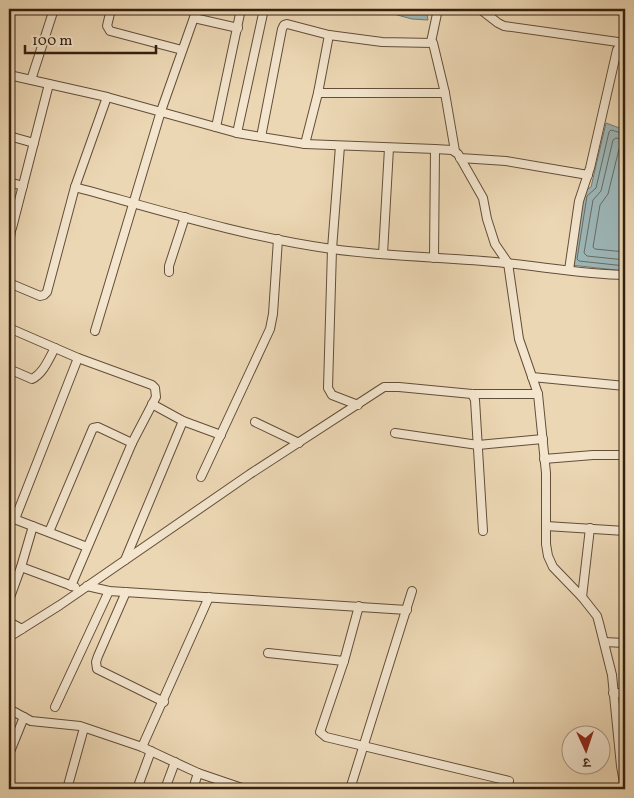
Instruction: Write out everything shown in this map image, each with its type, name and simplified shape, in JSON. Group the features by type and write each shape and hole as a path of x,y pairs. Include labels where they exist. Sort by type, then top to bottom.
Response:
{"street":[{"path":"31,80 54,9"},
{"path":"111,9 108,22 110,32 182,50"},
{"path":"94,331 161,111 197,9"},
{"path":"216,127 241,9"},
{"path":"237,134 264,9"},
{"path":"438,9 431,42 434,45 458,155 483,198 495,244 508,263 519,339 538,394 546,473 548,556 553,567 582,597 597,616 612,675 620,766 625,789"},
{"path":"480,9 504,26 624,43"},
{"path":"194,18 238,28"},
{"path":"261,137 284,25 382,42 431,42"},
{"path":"305,144 318,93 329,34"},
{"path":"569,270 578,204 588,175 617,50 624,43"},
{"path":"9,75 107,97 237,134 305,144 435,149 458,155 588,175"},
{"path":"9,244 10,232 49,84"},
{"path":"318,93 445,93"},
{"path":"9,282 40,296 44,296 47,292 75,187 107,97"},
{"path":"9,136 34,143"},
{"path":"340,146 332,249 328,388 332,395 358,405"},
{"path":"383,254 389,148"},
{"path":"434,258 435,149"},
{"path":"9,182 23,186"},
{"path":"75,187 185,217 278,239 332,249 508,263 625,275"},
{"path":"169,272 185,217"},
{"path":"202,477 270,329 273,314 278,239"},
{"path":"9,328 78,358 152,385 156,393 132,443 71,586"},
{"path":"9,369 32,378 44,368 55,348"},
{"path":"78,358 12,518 87,547"},
{"path":"532,377 625,386"},
{"path":"9,637 85,588 250,474 380,389 387,386 472,394 538,394"},
{"path":"472,394 475,400 484,530"},
{"path":"152,404 182,421 221,435"},
{"path":"125,560 182,421"},
{"path":"255,422 299,443"},
{"path":"49,532 93,428 98,427 132,443"},
{"path":"395,433 478,445 543,439"},
{"path":"544,459 593,455 625,455"},
{"path":"9,600 21,567 32,526"},
{"path":"546,526 625,531"},
{"path":"582,597 590,528"},
{"path":"21,567 71,586 108,591 407,610"},
{"path":"55,707 108,591"},
{"path":"350,789 412,591"},
{"path":"126,592 98,656 97,669 164,702"},
{"path":"142,747 210,597"},
{"path":"359,606 344,661 320,732 326,737 509,781"},
{"path":"9,622 22,628"},
{"path":"604,642 625,643"},
{"path":"268,653 344,661"},
{"path":"613,693 625,693"},
{"path":"9,708 38,723 72,725 142,747 198,773 245,789"},
{"path":"9,754 24,717"},
{"path":"67,789 84,728"},
{"path":"137,789 150,751"},
{"path":"165,789 175,762"},
{"path":"193,789 198,773"}],"water":[{"path":"345,9 426,9 428,20 412,19 390,13"},
{"path":"606,123 625,130 625,271 571,265 583,192 591,187"}]}
